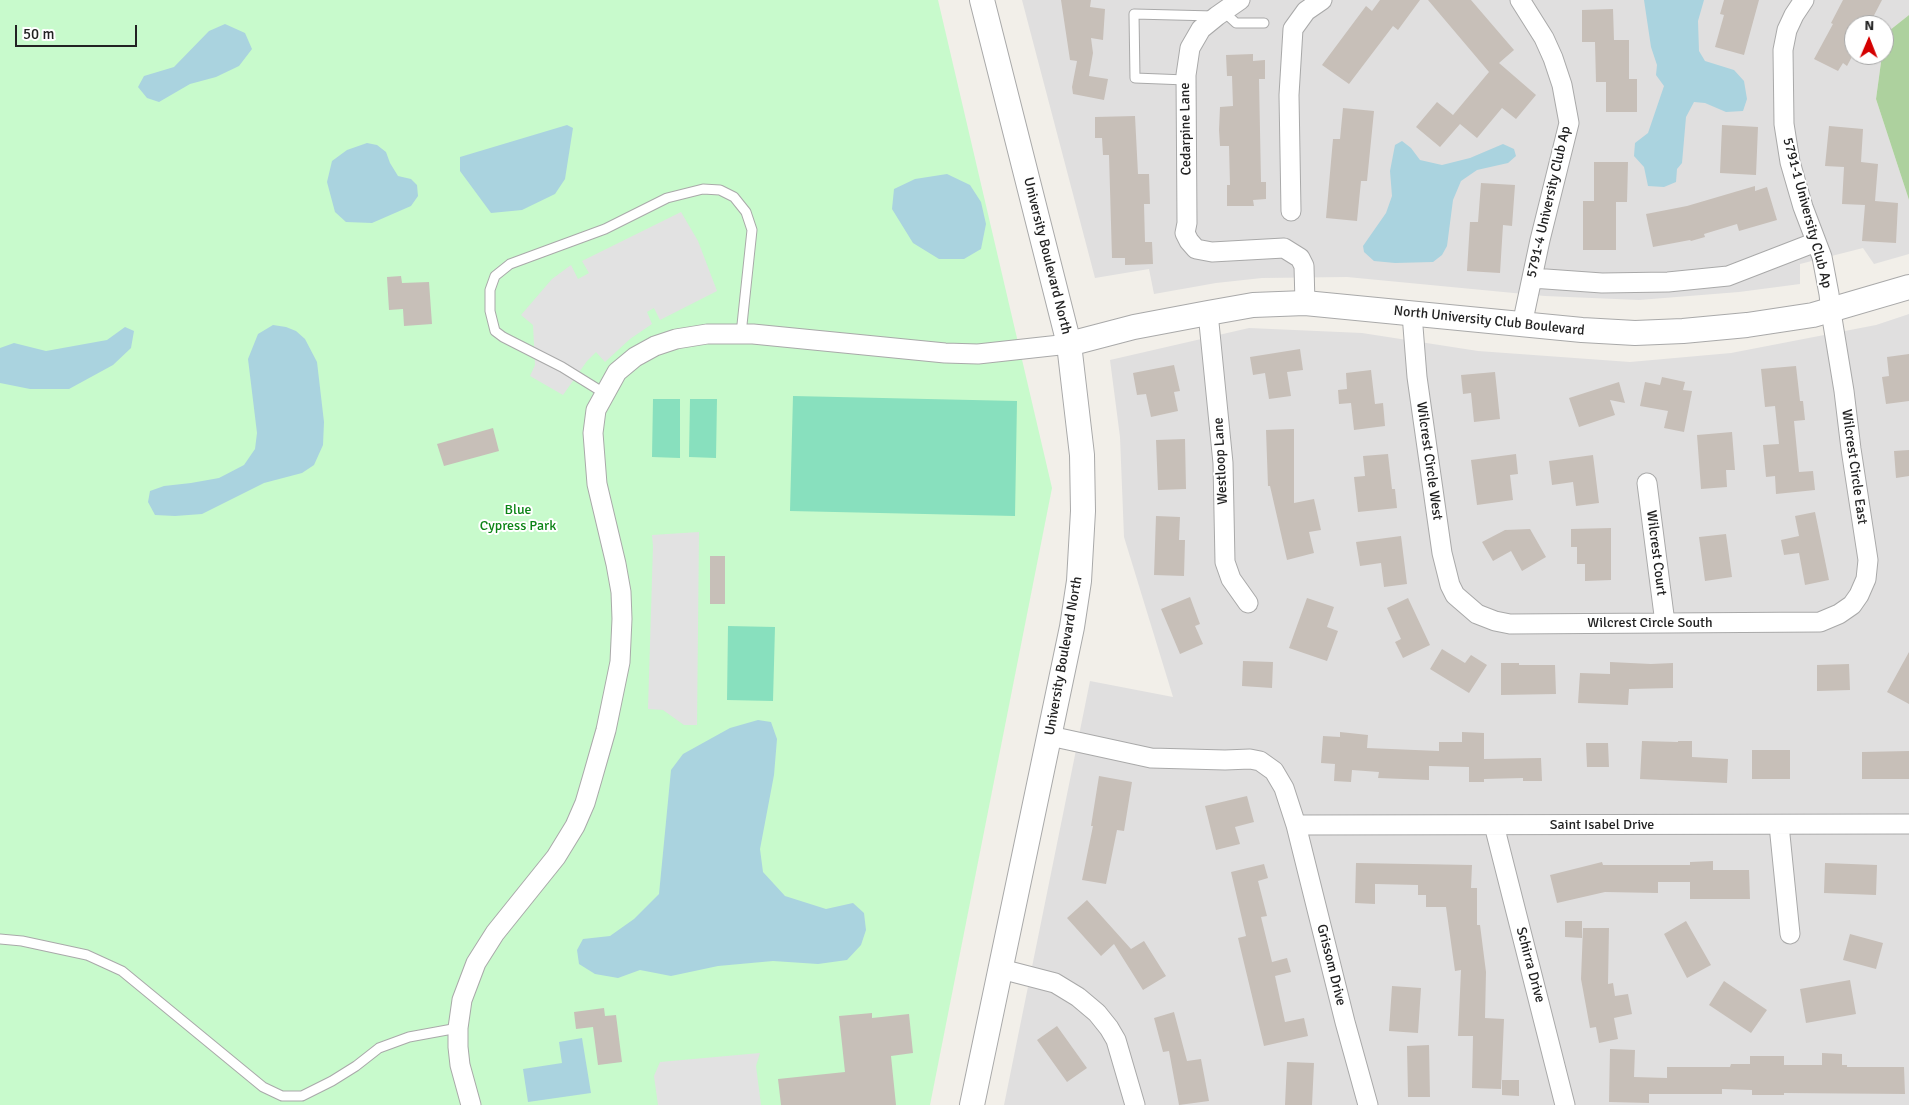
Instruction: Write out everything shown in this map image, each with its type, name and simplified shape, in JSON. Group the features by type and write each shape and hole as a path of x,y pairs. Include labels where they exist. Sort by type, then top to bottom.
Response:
{"street":[{"name":"University Boulevard North","path":"972,1105 1072,627 1078,581 1083,511 1082,455 1069,344 982,0"},
{"path":"1220,14 1240,0"},
{"path":"1291,211 1289,95 1293,29 1306,11 1322,0"},
{"name":"5791-4 University Club Ap","path":"1520,0 1544,38 1553,58 1562,85 1568,123 1522,325"},
{"name":"5791-1 University Club Ap","path":"1804,0 1787,30 1783,50 1784,124 1790,162 1803,207 1822,257 1831,312"},
{"name":"Cedarpine Lane","path":"1220,14 1201,29 1190,48 1186,80 1187,223 1185,233 1196,249 1212,252 1284,248 1300,258 1304,266 1305,303"},
{"path":"1532,278 1602,283 1668,282 1728,276 1816,242"},
{"name":"North University Club Boulevard","path":"1069,344 1134,327 1253,305 1305,303 1332,304 1522,325 1635,333 1683,331 1747,325 1831,312 1909,288"},
{"name":"Wilcrest Circle East","path":"1831,312 1868,560 1866,579 1859,595 1852,605 1839,614"},
{"name":"Westloop Lane","path":"1208,313 1223,464 1225,562 1231,579 1248,603"},
{"name":"Wilcrest Circle West","path":"1412,314 1417,376 1442,553 1450,585 1455,595 1464,604"},
{"path":"472,1105 460,1065 458,1028 462,1000 476,963 495,933 556,856 575,826 585,803 606,730 620,662 621,592 603,513 594,456 593,433 596,410 617,372 635,357 655,346 676,339 706,334 741,334 978,354 1069,344"},
{"name":"Wilcrest Court","path":"1647,483 1665,623"},
{"name":"Wilcrest Circle South","path":"1464,604 1477,614 1510,624 1820,622 1839,614"},
{"name":"Grissom Drive","path":"1050,736 1151,758 1250,759 1260,761 1274,771 1280,779 1296,824 1345,1022 1368,1105"},
{"name":"Saint Isabel Drive","path":"1296,824 1909,824"},
{"name":"Schirra Drive","path":"1494,825 1565,1105"},
{"path":"1779,825 1790,934"},
{"path":"1001,969 1055,983 1078,997 1097,1013 1116,1040 1135,1105"}],"lane":[{"path":"1186,80 1135,78 1134,14 1220,14 1236,23 1264,23"},
{"path":"604,393 562,367 495,331 490,311 490,290 495,276 510,264 605,229 667,198 703,188 720,190 734,197 746,212 752,230 741,334"},
{"path":"0,939 22,940 87,955 122,971 263,1086 282,1096 302,1096 332,1082 379,1048 409,1037 458,1028"}],"shaded area":[{"path":"1022,0 1909,0 1909,15 1894,27 1894,15 1844,15 1844,65 1881,65 1876,99 1909,200 1909,254 1874,264 1863,248 1800,264 1800,284 1739,292 1639,300 1545,296 1347,277 1262,278 1216,283 1154,294 1149,269 1095,278"},
{"path":"681,212 698,241 717,291 660,320 654,308 647,312 652,324 630,339 605,362 596,352 587,361 563,395 530,376 535,365 533,325 521,315 552,279 571,265 578,279 589,273 582,261"},
{"path":"1909,314 1909,1105 1004,1105 1090,681 1173,697 1124,537 1120,437 1110,360 1249,328 1362,333 1478,351 1630,362 1731,353 1876,325"},
{"path":"699,532 697,725 684,725 663,710 648,709 652,535"},
{"path":"760,1053 756,1066 761,1105 658,1105 654,1076 660,1062"}],"green space":[{"name":"Blue Cypress Park","path":"0,0 938,0 1052,488 930,1105 0,1105"},
{"path":"1909,15 1909,200 1876,99 1881,65 1894,65 1894,27"},
{"path":"793,396 1017,401 1015,516 790,511"},
{"path":"653,399 680,399 680,458 652,457"},
{"path":"690,399 717,399 716,458 689,457"},
{"path":"728,626 775,627 773,701 727,700"}],"water":[{"path":"1644,0 1704,0 1698,21 1699,51 1705,61 1734,70 1744,81 1747,99 1743,111 1726,112 1705,103 1694,102 1686,117 1682,163 1677,169 1676,182 1664,187 1648,186 1644,167 1634,156 1635,143 1648,133 1664,86 1656,75 1657,65 1651,47"},
{"path":"225,24 245,33 252,49 239,66 216,77 190,84 159,102 147,98 138,87 144,76 174,67 209,31"},
{"path":"567,125 573,128 565,179 555,194 522,210 491,213 460,171 460,157"},
{"path":"1402,141 1411,148 1420,160 1442,165 1470,158 1503,144 1514,149 1516,156 1508,163 1477,170 1461,181 1453,200 1447,246 1442,255 1433,262 1395,263 1374,261 1364,252 1363,246 1386,213 1392,196 1390,171 1395,145"},
{"path":"367,143 377,145 386,152 398,176 411,179 417,185 418,196 411,206 372,223 346,222 335,212 327,182 332,161 347,150"},
{"path":"947,174 970,185 981,202 986,224 981,249 964,259 939,259 913,243 892,209 894,189 915,179"},
{"path":"273,325 296,331 305,339 317,362 324,422 323,445 314,465 302,473 264,483 202,514 155,515 148,502 150,491 164,486 219,478 244,465 255,449 257,433 248,359 258,334"},
{"path":"125,327 134,331 131,348 113,365 69,389 30,389 0,383 0,348 14,343 46,351 107,340"},
{"path":"758,720 771,722 777,739 774,775 760,849 763,872 785,896 826,909 853,903 864,913 866,930 861,945 847,960 818,964 773,961 718,966 671,976 640,970 618,978 595,974 579,964 577,950 583,939 610,936 634,919 659,894 671,770 683,754 730,728"},
{"path":"582,1038 591,1093 528,1102 523,1069 562,1063 559,1042"}],"building":[{"path":"1061,0 1091,0 1090,7 1105,9 1103,40 1091,38 1093,53 1089,76 1108,79 1104,100 1073,94 1072,87 1077,61 1070,60"},
{"path":"1380,0 1420,0 1398,30 1393,26 1349,84 1322,65 1366,6 1372,11"},
{"path":"1428,0 1471,0 1514,50 1499,63 1536,95 1516,119 1502,108 1477,138 1460,124 1440,147 1416,127 1437,102 1453,115 1489,72"},
{"path":"1724,0 1759,0 1744,55 1715,47 1724,15 1720,14"},
{"path":"1843,0 1882,0 1874,15 1844,15 1844,64 1838,71 1814,59 1833,24 1831,23"},
{"path":"1613,9 1614,40 1629,40 1629,79 1637,79 1637,112 1606,112 1606,82 1596,82 1595,42 1582,42 1582,10"},
{"path":"1253,54 1253,61 1265,60 1265,79 1259,79 1261,182 1266,182 1266,199 1253,200 1254,206 1227,206 1227,185 1230,185 1229,146 1220,146 1219,130 1220,107 1233,106 1232,76 1227,76 1226,55"},
{"path":"1343,108 1374,111 1367,181 1361,181 1357,221 1326,218 1333,139 1340,139"},
{"path":"1135,116 1138,174 1149,174 1150,204 1144,204 1145,242 1152,242 1153,264 1125,265 1125,258 1112,258 1109,155 1103,155 1102,138 1095,138 1095,117"},
{"path":"1722,125 1758,127 1756,175 1720,173"},
{"path":"1829,126 1863,129 1861,162 1878,164 1875,201 1898,203 1896,243 1862,241 1865,205 1842,204 1844,167 1825,166"},
{"path":"1594,162 1628,162 1627,202 1616,202 1616,250 1583,250 1583,201 1594,201"},
{"path":"1481,183 1515,185 1512,226 1503,225 1500,273 1467,271 1470,222 1478,222"},
{"path":"1755,186 1755,191 1767,187 1777,220 1739,231 1737,224 1704,234 1705,237 1691,241 1653,247 1646,214 1687,206"},
{"path":"401,276 402,283 429,282 432,324 404,326 403,309 389,310 387,277"},
{"path":"1300,349 1303,370 1287,372 1291,396 1269,399 1265,373 1253,375 1250,357"},
{"path":"1909,354 1909,401 1886,404 1882,377 1889,376 1887,357"},
{"path":"1174,365 1180,391 1174,392 1178,411 1151,417 1146,394 1137,395 1133,373"},
{"path":"1796,366 1800,401 1803,401 1805,420 1794,421 1799,472 1813,471 1815,490 1776,494 1775,476 1766,477 1763,445 1779,444 1775,406 1765,407 1761,369"},
{"path":"1371,370 1375,404 1383,403 1385,426 1354,430 1351,403 1339,404 1338,390 1347,389 1346,373"},
{"path":"1495,372 1500,419 1474,422 1471,393 1463,394 1461,375"},
{"path":"1662,377 1685,382 1683,390 1692,391 1684,432 1664,428 1668,411 1640,406 1645,382 1660,385"},
{"path":"1619,382 1625,403 1610,400 1615,415 1579,427 1569,398"},
{"path":"493,428 499,451 444,466 437,444"},
{"path":"1294,429 1294,503 1314,499 1321,530 1309,532 1314,553 1287,560 1270,486 1268,486 1266,430"},
{"path":"1732,432 1735,470 1726,470 1727,487 1701,489 1697,435"},
{"path":"1185,439 1186,489 1158,490 1156,440"},
{"path":"1909,450 1909,476 1896,478 1894,451"},
{"path":"1388,454 1392,489 1395,489 1397,508 1358,512 1354,477 1365,476 1363,456"},
{"path":"1516,454 1518,474 1510,475 1513,500 1477,505 1471,460"},
{"path":"1593,455 1599,503 1576,506 1573,482 1552,485 1549,461"},
{"path":"1815,512 1829,580 1805,585 1799,553 1784,555 1781,540 1799,536 1795,516"},
{"path":"1156,516 1180,517 1179,540 1185,540 1184,576 1154,575"},
{"path":"1611,528 1611,580 1585,581 1585,564 1577,564 1577,547 1571,547 1571,529"},
{"path":"1530,529 1546,557 1522,571 1511,551 1493,561 1482,542 1505,530"},
{"path":"1726,534 1732,577 1705,581 1699,537"},
{"path":"1401,536 1407,584 1384,587 1381,563 1360,566 1356,542"},
{"path":"710,556 725,556 725,604 710,604"},
{"path":"1190,597 1200,624 1195,626 1203,644 1180,654 1161,609"},
{"path":"1307,598 1334,607 1327,627 1338,631 1327,661 1289,648"},
{"path":"1408,598 1430,645 1403,658 1395,642 1401,639 1387,608"},
{"path":"1442,649 1465,663 1471,655 1487,665 1469,693 1430,669"},
{"path":"1909,652 1909,704 1887,692"},
{"path":"1243,661 1273,662 1272,688 1242,686"},
{"path":"1610,662 1673,663 1673,688 1629,689 1628,705 1578,703 1580,673 1610,674"},
{"path":"1501,663 1555,665 1556,694 1501,695"},
{"path":"1849,664 1850,690 1817,691 1817,665"},
{"path":"1340,732 1368,735 1367,748 1439,751 1439,742 1462,742 1462,732 1484,733 1484,759 1541,758 1542,781 1523,781 1523,778 1484,779 1484,782 1469,782 1469,767 1429,766 1429,780 1378,778 1379,772 1352,770 1351,782 1334,781 1335,764 1321,763 1323,736 1340,737"},
{"path":"1642,741 1692,741 1692,757 1728,759 1727,783 1640,779"},
{"path":"1586,743 1608,743 1609,767 1587,767"},
{"path":"1752,750 1790,750 1790,779 1752,779"},
{"path":"1909,751 1909,779 1862,779 1862,752"},
{"path":"1099,776 1132,782 1124,831 1117,830 1106,884 1082,880 1093,826 1091,826"},
{"path":"1247,796 1254,822 1235,827 1240,844 1216,850 1205,806"},
{"path":"1713,861 1713,870 1749,870 1750,899 1690,899 1690,882 1658,882 1658,893 1605,892 1557,903 1550,875 1602,862 1603,865 1690,865 1690,862"},
{"path":"1356,863 1472,865 1471,888 1477,888 1477,925 1480,925 1486,972 1485,1018 1504,1019 1501,1089 1472,1088 1473,1036 1458,1036 1461,970 1455,971 1446,907 1426,907 1426,895 1418,895 1418,885 1375,884 1375,904 1355,903"},
{"path":"1825,863 1877,865 1876,895 1824,893"},
{"path":"1264,864 1268,878 1258,881 1267,916 1261,917 1272,962 1287,958 1291,972 1275,976 1285,1022 1304,1018 1308,1036 1264,1046 1238,938 1246,936 1231,872"},
{"path":"1087,900 1131,949 1144,941 1166,976 1143,990 1114,944 1101,956 1067,918"},
{"path":"1565,921 1582,921 1582,938 1565,937"},
{"path":"1686,921 1711,965 1687,978 1664,934"},
{"path":"1583,928 1609,928 1608,984 1613,983 1615,996 1628,994 1632,1014 1614,1018 1618,1039 1599,1043 1596,1027 1590,1028 1581,979"},
{"path":"1850,934 1883,943 1876,969 1843,960"},
{"path":"1850,980 1856,1014 1806,1023 1800,989"},
{"path":"1724,981 1767,1010 1751,1033 1709,1005"},
{"path":"1392,986 1421,988 1418,1033 1389,1031"},
{"path":"604,1008 605,1016 616,1015 622,1062 598,1065 593,1027 576,1029 574,1012"},
{"path":"1174,1012 1187,1061 1201,1059 1209,1101 1179,1105 1169,1051 1163,1052 1154,1018"},
{"path":"872,1013 872,1018 909,1014 913,1053 891,1056 896,1105 781,1105 778,1079 845,1072 839,1016"},
{"path":"1057,1026 1087,1068 1067,1082 1037,1040"},
{"path":"1429,1045 1430,1097 1408,1097 1407,1046"},
{"path":"1610,1049 1635,1050 1634,1077 1667,1078 1667,1067 1730,1067 1731,1064 1750,1064 1750,1056 1784,1056 1784,1065 1822,1065 1822,1053 1842,1054 1842,1065 1847,1065 1847,1067 1904,1067 1905,1094 1784,1093 1784,1095 1752,1095 1752,1090 1722,1089 1722,1094 1649,1094 1649,1103 1609,1102"},
{"path":"1287,1062 1314,1063 1312,1105 1285,1105"},
{"path":"1502,1080 1519,1080 1519,1096 1502,1095"}]}
